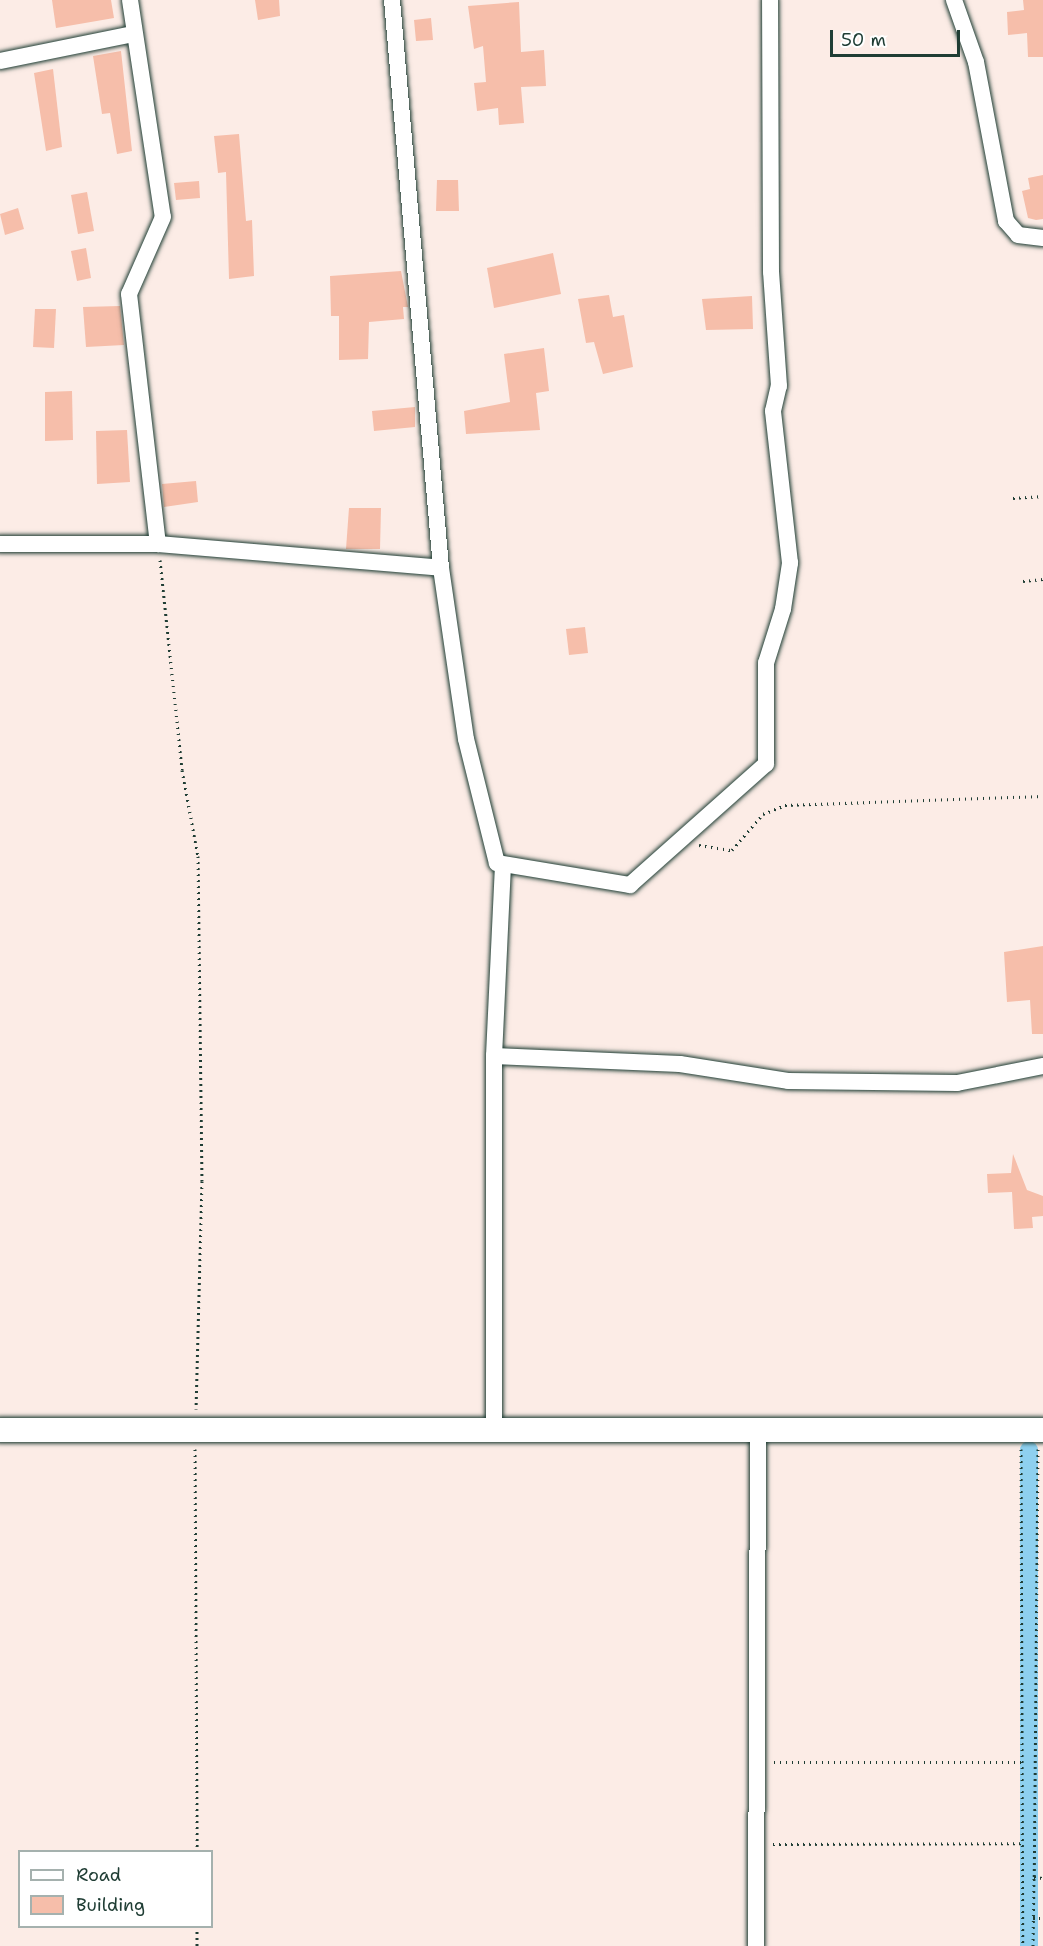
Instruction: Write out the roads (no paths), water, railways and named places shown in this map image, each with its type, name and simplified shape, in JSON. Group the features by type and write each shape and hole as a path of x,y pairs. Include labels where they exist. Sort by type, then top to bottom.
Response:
{"street":[{"path":"130,0 133,34 163,217 129,294 158,544"},
{"path":"392,0 441,568 466,739 497,863 504,866 630,885 682,843 766,764 766,663 783,609 790,563 773,411 779,386 771,272 770,0"},
{"path":"954,0 976,62 1005,221 1018,235 1043,238"},
{"path":"0,61 133,34"},
{"path":"0,544 158,544 441,568"},
{"path":"494,1431 494,1056 504,866"},
{"path":"494,1056 681,1064 788,1081 957,1083 1043,1066"},
{"path":"0,1431 758,1429 1040,1438"},
{"path":"756,1946 758,1429"}],"waterway":[{"path":"1029,1450 1029,1946"}]}
